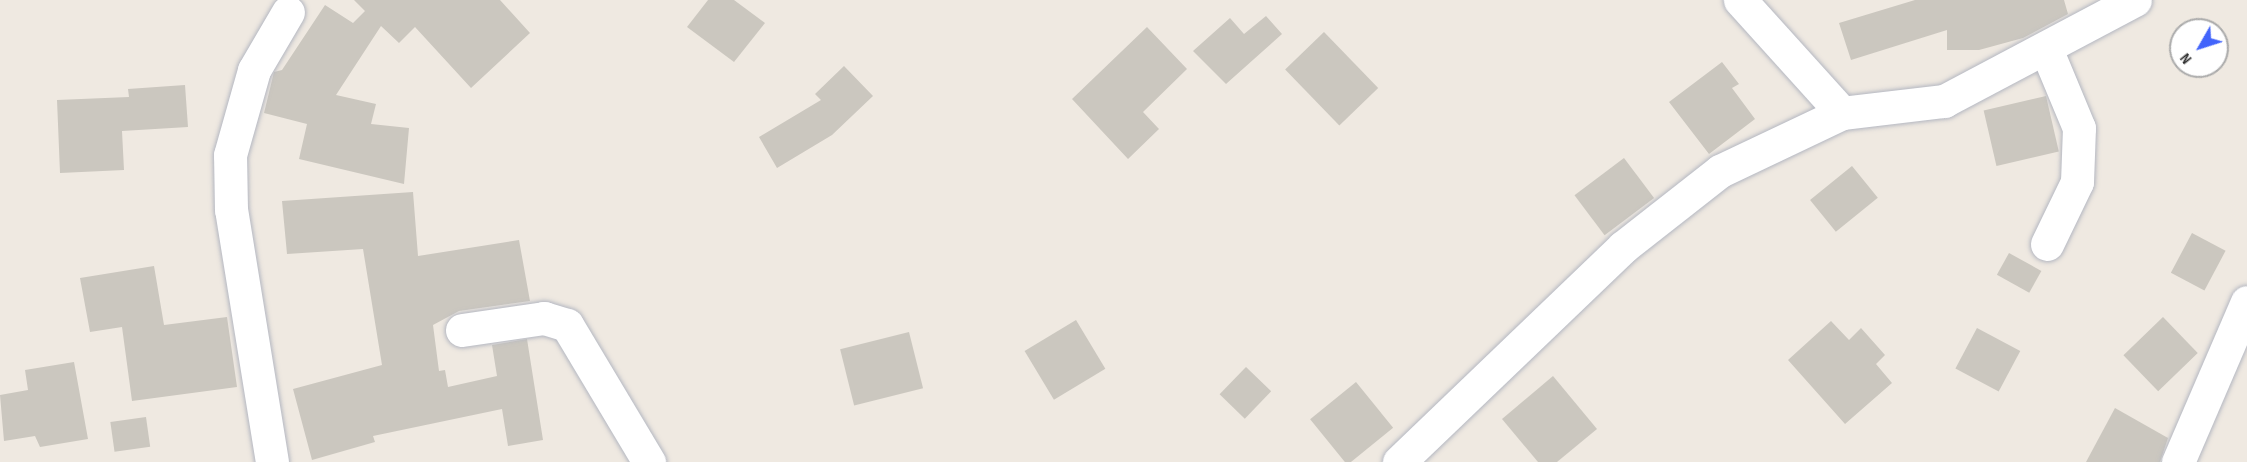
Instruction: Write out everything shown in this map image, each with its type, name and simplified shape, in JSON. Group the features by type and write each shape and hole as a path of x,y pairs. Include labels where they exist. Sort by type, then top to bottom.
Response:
{"street":[{"path":"1740,0 1842,113"},
{"path":"1399,462 1623,247 1720,171 1842,113 1944,101 2047,51 2135,0"},
{"path":"272,462 231,210 230,155 254,69 288,12"},
{"path":"2047,51 2079,128 2077,182 2047,244"},
{"path":"2178,462 2247,302"},
{"path":"462,330 544,318 567,325 649,462"}],"building":[{"path":"354,0 500,0 530,33 471,88 415,27 399,43 381,26 336,95 376,104 371,124 409,128 404,184 299,159 307,124 264,113 274,72 282,70 325,5 353,23 365,11"},
{"path":"708,0 734,0 765,23 734,62 687,27"},
{"path":"1915,0 2064,0 2068,14 2023,38 1979,50 1947,50 1947,30 1851,60 1839,23"},
{"path":"1266,16 1282,34 1226,84 1193,51 1230,18 1244,34"},
{"path":"1147,27 1187,69 1143,112 1159,129 1128,159 1072,99"},
{"path":"1324,32 1378,88 1339,126 1285,70"},
{"path":"1722,62 1739,84 1732,88 1755,119 1709,154 1669,102"},
{"path":"844,66 873,96 832,135 777,168 759,137 821,100 815,94"},
{"path":"185,85 188,127 122,131 124,170 60,173 57,100 129,97 128,89"},
{"path":"2046,96 2059,152 1996,166 1984,110"},
{"path":"1624,158 1654,198 1605,235 1574,195"},
{"path":"1852,166 1878,198 1836,232 1810,200"},
{"path":"413,192 418,256 519,240 530,301 459,311 433,325 439,371 445,370 448,387 497,376 492,345 527,339 543,440 508,446 502,409 373,436 375,442 312,460 293,389 382,365 363,249 287,254 282,201"},
{"path":"2192,233 2226,251 2204,291 2171,273"},
{"path":"2009,253 2041,271 2029,293 1997,275"},
{"path":"154,266 164,325 227,317 237,387 132,401 122,327 90,332 80,278"},
{"path":"2163,317 2198,353 2158,391 2123,355"},
{"path":"1076,320 1105,369 1054,400 1025,351"},
{"path":"1831,321 1849,340 1861,328 1885,355 1876,364 1892,383 1845,424 1788,360"},
{"path":"1977,328 2020,351 1999,392 1955,369"},
{"path":"909,332 923,388 854,405 840,349"},
{"path":"74,362 88,439 40,447 35,436 4,441 0,395 28,390 25,370"},
{"path":"1246,367 1271,391 1245,419 1220,394"},
{"path":"1553,376 1597,429 1557,462 1538,462 1502,419"},
{"path":"1356,382 1393,428 1351,462 1345,462 1310,419"},
{"path":"2115,408 2168,438 2160,462 2086,462"},
{"path":"146,417 150,447 115,452 110,422"}]}
